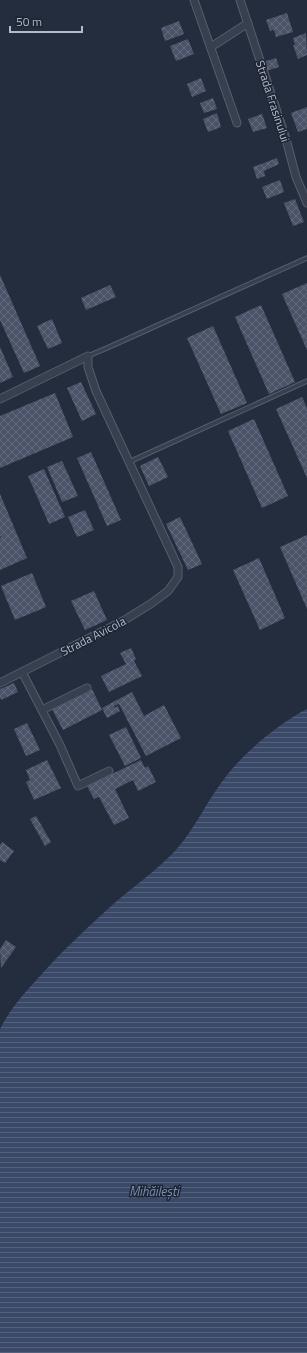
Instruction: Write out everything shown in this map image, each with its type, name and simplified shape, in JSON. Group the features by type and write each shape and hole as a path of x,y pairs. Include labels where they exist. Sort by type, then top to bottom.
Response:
{"street":[{"path":"194,0 237,123"},
{"name":"Strada Frasinului","path":"240,0 286,139 296,177 307,203"},
{"path":"211,47 248,23"},
{"path":"0,399 88,356 88,367 96,392 129,462"},
{"name":"Strada Avicola","path":"0,683 129,617 152,603 168,590 178,577 178,567 129,462"},
{"path":"22,672 60,746 78,786 109,771"},
{"path":"42,710 87,688"}],"lane":[{"path":"88,356 307,258"},
{"path":"129,462 307,381"}],"water":[{"name":"Mihăilești","path":"307,709 307,1353 0,1353 0,1029 18,1001 59,956 108,909 155,870 175,851 189,833 214,793 235,765 275,729"}],"building":[{"path":"287,13 293,32 276,37 274,30 270,31 266,20"},
{"path":"179,21 184,34 165,41 161,28"},
{"path":"306,33 307,55 298,59 293,45 295,45 293,38"},
{"path":"188,39 194,54 176,61 170,46"},
{"path":"276,58 279,67 266,71 263,62"},
{"path":"201,78 206,91 192,97 187,84"},
{"path":"213,98 217,109 204,113 200,103"},
{"path":"307,107 307,129 298,132 291,113"},
{"path":"217,113 221,127 208,132 203,119"},
{"path":"262,114 267,128 253,132 248,119"},
{"path":"277,158 279,164 264,171 265,176 257,179 253,167"},
{"path":"280,180 284,192 267,199 262,187"},
{"path":"295,199 304,222 293,226 284,203"},
{"path":"0,275 40,366 24,373 0,320"},
{"path":"307,283 307,350 282,294"},
{"path":"110,285 116,297 86,310 81,298"},
{"path":"261,305 295,382 269,394 235,317"},
{"path":"52,319 62,343 48,349 37,326"},
{"path":"213,326 247,403 221,414 187,338"},
{"path":"0,347 13,377 0,383"},
{"path":"81,382 96,414 82,421 67,388"},
{"path":"55,393 73,437 0,468 0,416"},
{"path":"302,397 307,408 307,478 276,409"},
{"path":"254,419 288,496 262,508 228,431"},
{"path":"91,452 121,520 107,526 77,458"},
{"path":"158,457 168,477 149,486 140,466"},
{"path":"62,461 78,496 62,502 47,467"},
{"path":"44,469 65,517 49,524 28,476"},
{"path":"0,494 27,558 0,570 1,537"},
{"path":"85,510 94,530 77,537 68,517"},
{"path":"180,517 202,564 188,570 166,524"},
{"path":"307,535 307,609 280,547"},
{"path":"259,558 285,618 260,630 233,570"},
{"path":"32,573 46,607 15,620 1,586"},
{"path":"94,591 107,620 85,630 71,601"},
{"path":"131,648 136,659 134,661 142,676 109,692 101,676 126,664 120,653"},
{"path":"14,683 18,692 1,700 0,689"},
{"path":"92,689 102,710 63,730 52,709"},
{"path":"132,692 144,716 164,705 181,738 146,756 119,704 114,706 115,708 118,706 120,711 107,718 102,708"},
{"path":"27,723 40,750 26,756 14,729"},
{"path":"126,727 141,758 125,766 109,735"},
{"path":"47,760 61,788 34,800 26,782 30,780 26,770"},
{"path":"141,760 145,768 148,766 156,782 138,791 133,780 115,789 129,818 114,825 99,797 94,799 87,786"},
{"path":"36,816 51,842 45,846 30,819"},
{"path":"2,842 14,851 5,863 0,860 0,845"},
{"path":"6,940 16,947 1,968 0,949"}]}
